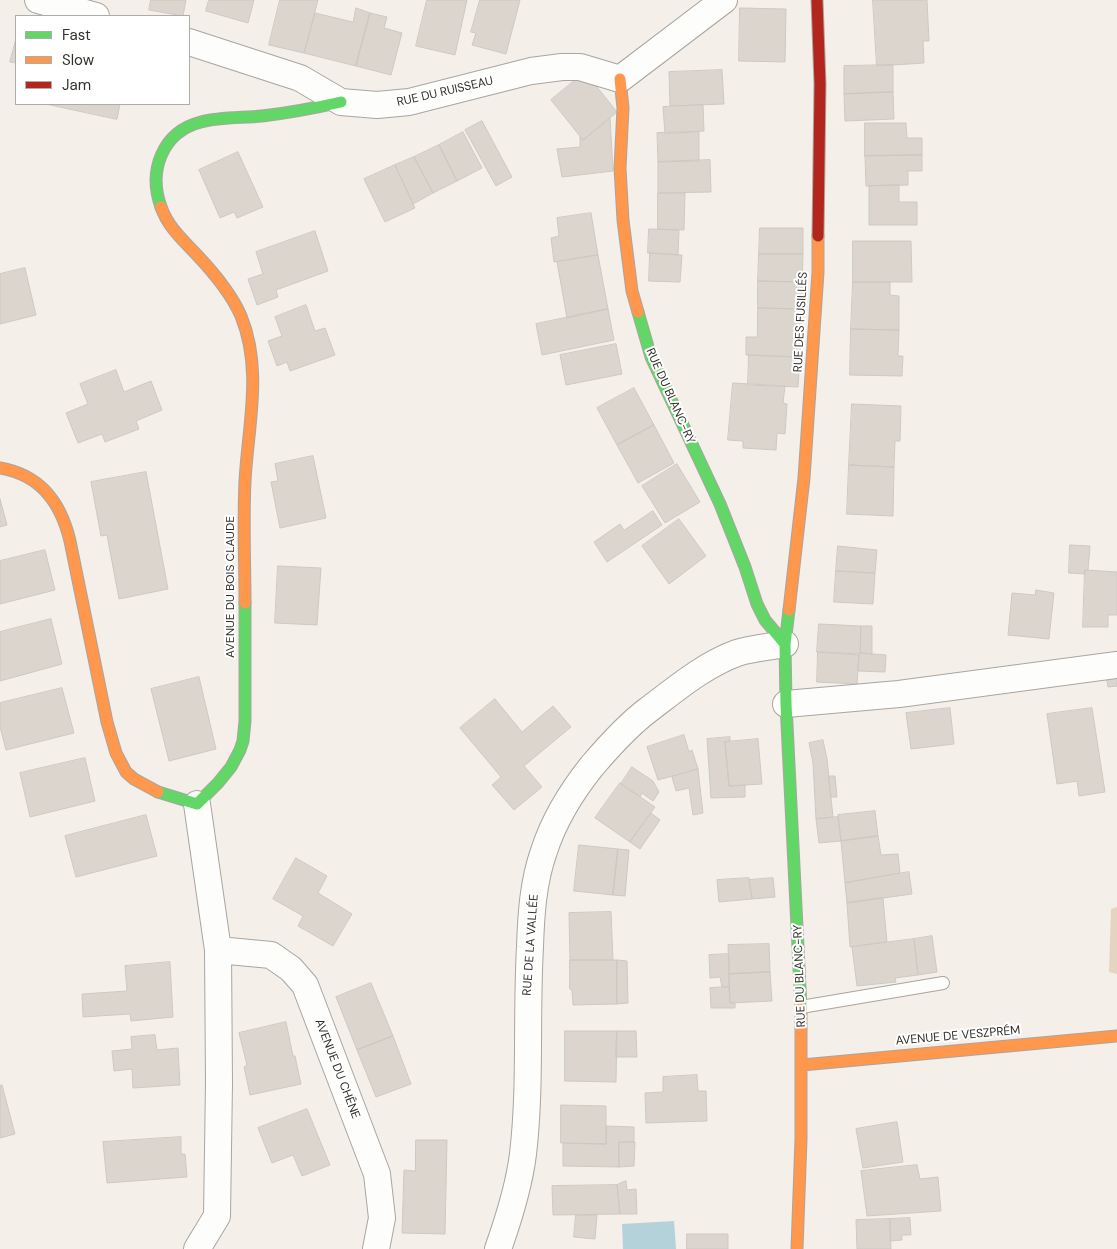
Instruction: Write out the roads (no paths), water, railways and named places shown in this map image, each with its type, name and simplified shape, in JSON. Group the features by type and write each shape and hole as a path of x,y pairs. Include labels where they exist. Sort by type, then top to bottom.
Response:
{"street":[{"path":"38,0 92,15"},
{"path":"620,79 724,0"},
{"name":"RUE DES FUSILLÉS","path":"785,644 804,478 818,272 820,84 817,0"},
{"name":"RUE DU RUISSEAU","path":"190,42 300,78 341,102 377,105 409,102 531,71 562,67 580,67 620,79"},
{"name":"RUE DU BLANC-RY","path":"620,79 623,108 620,168 623,220 632,291 640,320 651,357 720,504 745,567 756,604 765,620 785,644 786,704 801,1007 802,1065 797,1249"},
{"name":"AVENUE DU BOIS CLAUDE","path":"197,804 212,790 233,764 243,741 245,721 245,482 254,401 253,368 251,351 242,318 229,294 207,266 173,231 165,219 154,189 155,170 163,150 170,140 191,125 215,119 282,113 341,102"},
{"path":"0,468 20,473 34,481 50,497 62,514 107,722 120,764 142,784 197,804 218,950 219,1083 217,1216 197,1249"},
{"name":"RUE DE LA VALLÉE","path":"498,1249 517,1188 523,1155 526,1120 531,916 540,865 554,826 584,776 635,720 711,665 738,653 785,644"},
{"path":"786,704 899,694 1117,665"},
{"name":"AVENUE DU CHÊNE","path":"218,950 271,955 291,970 305,985 377,1174 382,1218 376,1249"},
{"name":"AVENUE DE VESZPRÉM","path":"802,1065 1117,1036"}],"lane":[{"path":"801,1007 943,984"}],"water":[{"path":"674,1221 676,1249 623,1249 622,1224"}]}
